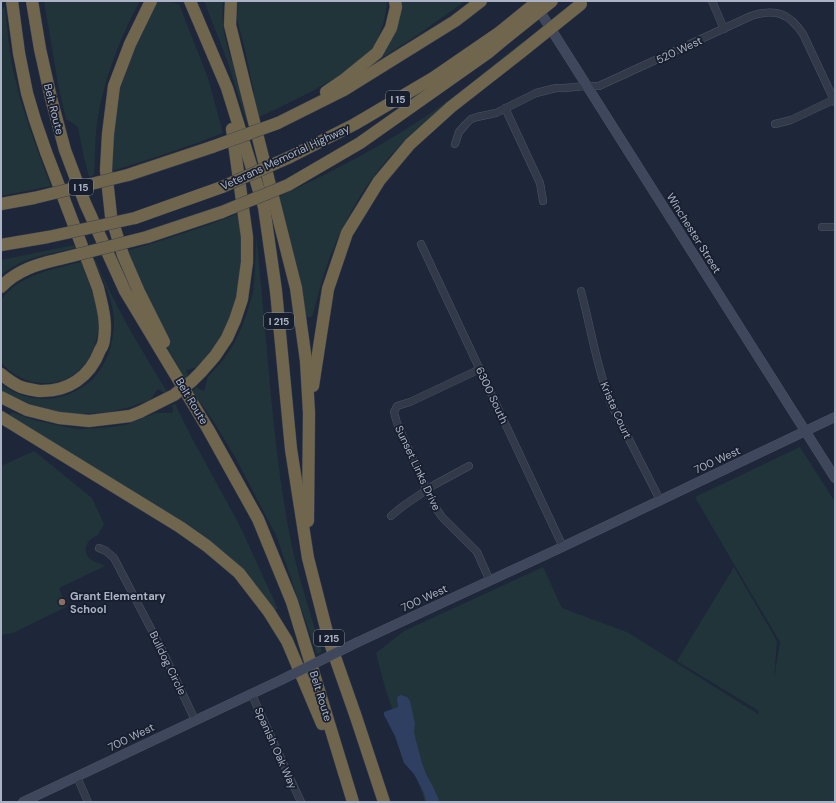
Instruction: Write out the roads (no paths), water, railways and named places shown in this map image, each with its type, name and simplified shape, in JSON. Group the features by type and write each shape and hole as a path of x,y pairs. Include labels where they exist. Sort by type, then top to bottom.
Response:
{"highway":[{"path":"1,374 21,387 34,390 47,391 61,389 74,383 83,377 94,365 104,341 105,326 103,308 98,288 46,152 31,107 19,53 12,1"},
{"name":"Belt Route","path":"32,1 50,98 65,150 85,203 125,291 208,429 258,519 292,602 354,802"},
{"path":"151,1 130,44 114,86 108,134 106,170 111,216 123,255 138,292 208,429"},
{"name":"I 215","path":"190,1 227,88 264,207 276,291 291,449 308,558 330,640 384,802"},
{"path":"231,1 230,24 296,288 306,361 309,413 308,558"},
{"path":"278,123 345,79 377,53 391,28 396,7 395,1"},
{"name":"I 15","path":"1,204 34,198 128,176 278,123 344,90 455,21 481,1"},
{"name":"Veterans Memorial Highway","path":"1,245 48,237 134,218 222,186 290,157 355,124 504,34 538,1"},
{"path":"1,286 12,277 41,263 147,237 222,212 288,185 360,143 489,52 504,34 552,1"},
{"path":"309,413 328,289 347,233 379,181 410,144 450,107 520,54 583,2"},
{"path":"1,397 27,410 59,418 89,421 130,416 174,395 192,381 215,356 227,338 235,320 242,299 247,262 247,237 227,88"},
{"path":"1,417 180,527 207,546 238,573 269,612 287,641 346,778"}],"main road":[{"name":"Winchester Street","path":"533,1 835,478"},
{"name":"700 West","path":"23,802 835,417"}],"street":[{"path":"712,1 724,29"},
{"name":"520 West","path":"455,144 459,132 466,124 477,117 496,113 544,90 599,86 751,16 761,13 772,12 783,15 796,24 803,34 835,100"},
{"path":"775,124 791,120 835,100"},
{"path":"505,108 540,183 543,201"},
{"path":"822,227 835,227"},
{"name":"6300 South","path":"421,244 563,547"},
{"name":"Krista Court","path":"581,291 606,393 660,500"},
{"name":"Sunset Links Drive","path":"480,369 410,402 398,406 394,412 397,423 433,504 442,518 477,552 490,581"},
{"path":"391,516 434,485 469,466"},
{"name":"Bulldog Circle","path":"99,548 106,551 114,558 161,648 195,720"},
{"name":"Spanish Oak Way","path":"252,693 300,802"},
{"path":"76,777 88,802"}],"water":[{"path":"401,695 407,697 410,701 415,724 414,732 422,763 440,802 426,802 424,793 414,774 404,763 395,736 384,715 384,712 398,707 397,699 398,696"}],"place":[{"name":"Grant Elementary School","path":"62,602"}]}
